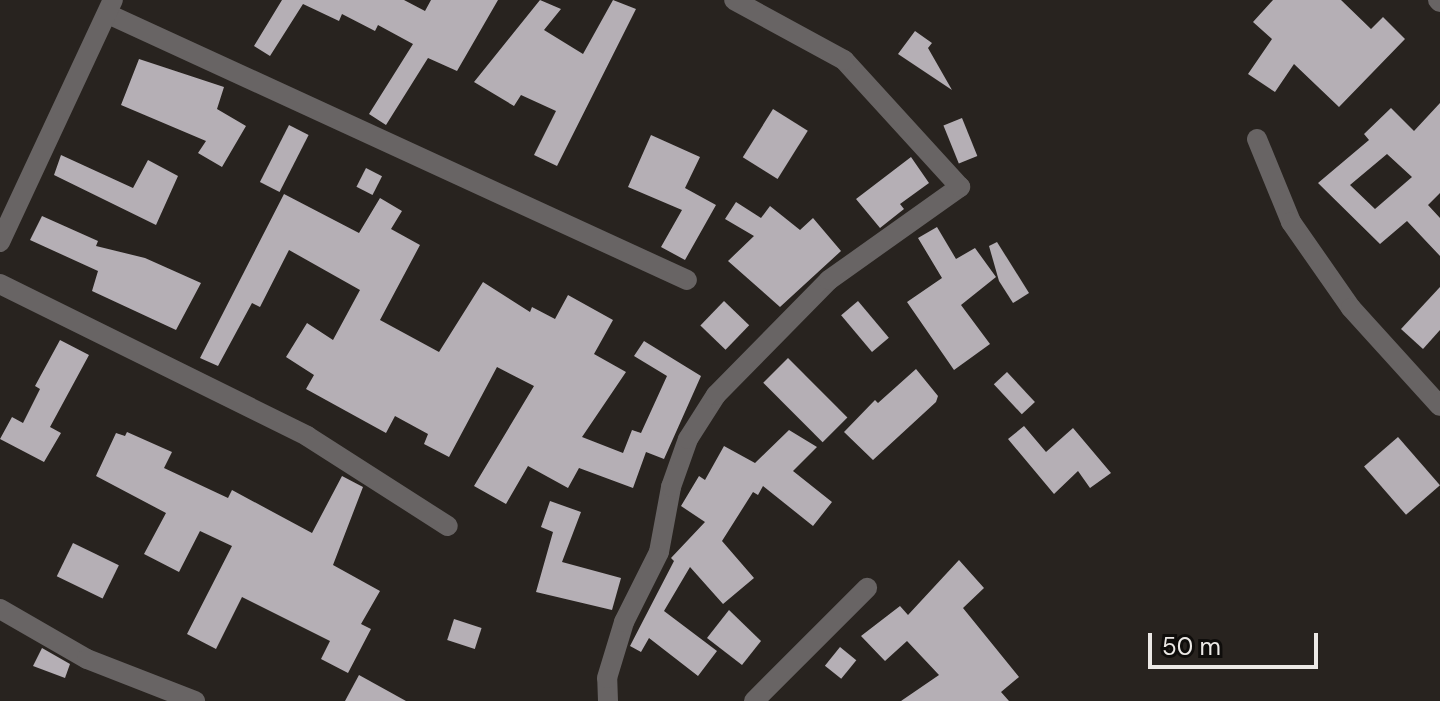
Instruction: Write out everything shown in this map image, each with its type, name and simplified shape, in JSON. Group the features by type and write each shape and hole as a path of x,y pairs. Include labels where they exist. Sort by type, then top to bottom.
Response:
{"street":[{"path":"608,701 607,678 624,622 659,552 684,451 716,395 829,280 960,187 844,60 734,0"},
{"path":"0,242 110,7 687,280"},
{"path":"1257,139 1291,222 1351,308 1440,406"},
{"path":"0,284 307,436 448,526"},
{"path":"754,701 867,588"},
{"path":"0,609 87,659 195,701"}],"building":[{"path":"282,0 404,0 425,11 431,0 498,0 457,71 428,58 386,125 369,114 413,44 378,25 375,31 342,14 339,21 303,4 270,56 254,46"},
{"path":"540,0 561,9 544,30 583,54 613,0 636,9 557,166 534,155 556,111 521,95 514,106 474,82"},
{"path":"1273,0 1341,0 1371,29 1383,17 1405,39 1339,107 1294,64 1275,92 1248,74 1272,39 1253,22"},
{"path":"915,31 932,43 928,48 952,90 898,54"},
{"path":"139,59 224,87 217,109 246,126 222,167 198,153 206,141 121,105"},
{"path":"1440,103 1440,193 1428,205 1440,218 1440,256 1407,221 1380,244 1318,183 1369,140 1364,134 1391,108 1414,131","holes":["1387,154 1412,177 1375,209 1350,185"]},
{"path":"773,109 808,131 778,179 743,157"},
{"path":"962,118 977,156 959,164 943,125"},
{"path":"289,125 309,135 280,192 260,182"},
{"path":"651,135 700,157 685,188 716,205 685,260 661,247 682,210 628,187"},
{"path":"61,155 133,188 148,160 178,176 156,225 54,175"},
{"path":"911,157 929,183 900,204 904,209 880,228 856,199"},
{"path":"366,168 382,176 373,195 356,187"},
{"path":"284,194 359,233 380,198 402,211 391,229 420,245 380,320 439,352 483,282 530,312 532,307 555,319 568,295 613,320 594,354 626,372 582,437 623,453 632,430 641,433 667,376 634,356 644,341 701,376 664,459 646,452 633,488 579,468 568,488 528,466 506,504 474,486 534,386 497,367 449,457 424,444 428,434 395,416 386,433 306,389 314,375 286,357 307,323 333,340 360,290 289,250 260,307 252,303 218,366 200,358"},
{"path":"736,202 761,218 770,206 800,230 813,218 841,251 780,307 728,261 754,236 725,219"},
{"path":"42,216 98,241 96,246 145,258 201,283 176,330 92,291 98,271 30,240"},
{"path":"937,227 956,259 975,248 996,277 961,305 990,344 954,370 907,302 942,278 918,238"},
{"path":"997,242 1029,293 1013,303 999,281 989,246"},
{"path":"1440,287 1440,330 1423,349 1401,329"},
{"path":"724,301 749,325 726,350 700,325"},
{"path":"858,301 889,338 872,352 841,315"},
{"path":"60,340 89,355 50,427 61,433 44,462 0,439 12,417 23,423 40,389 35,386"},
{"path":"788,358 847,417 823,442 763,383"},
{"path":"916,369 938,396 936,402 873,460 844,432 875,400 878,403"},
{"path":"1007,372 1035,402 1022,414 994,384"},
{"path":"1024,426 1046,452 1073,428 1111,473 1090,488 1078,471 1054,494 1008,439"},
{"path":"789,430 817,447 793,471 832,502 813,526 763,486 758,495 753,492 722,541 754,578 723,604 690,567 664,611 717,651 698,676 649,638 641,652 630,646 674,561 671,558 705,522 681,506 699,476 705,480 724,446 755,463"},
{"path":"127,432 172,452 164,468 228,498 232,490 312,533 342,476 363,487 333,565 380,591 361,624 371,629 348,673 321,659 330,641 242,597 216,649 187,634 232,546 200,531 179,572 144,554 166,513 96,476 116,433 125,436"},
{"path":"1398,437 1440,485 1406,515 1364,467"},
{"path":"550,501 581,512 562,562 621,578 612,610 536,592 553,532 541,527"},
{"path":"73,543 119,565 103,599 57,576"},
{"path":"959,560 984,588 963,608 1019,677 1001,692 1009,701 901,701 939,675 907,641 885,661 861,636 900,606 908,615"},
{"path":"729,610 761,641 742,665 707,638"},
{"path":"454,619 482,628 475,649 447,640"},
{"path":"840,647 856,660 841,679 825,666"},
{"path":"42,648 70,664 65,678 33,666"},
{"path":"359,675 406,701 345,701"}]}
